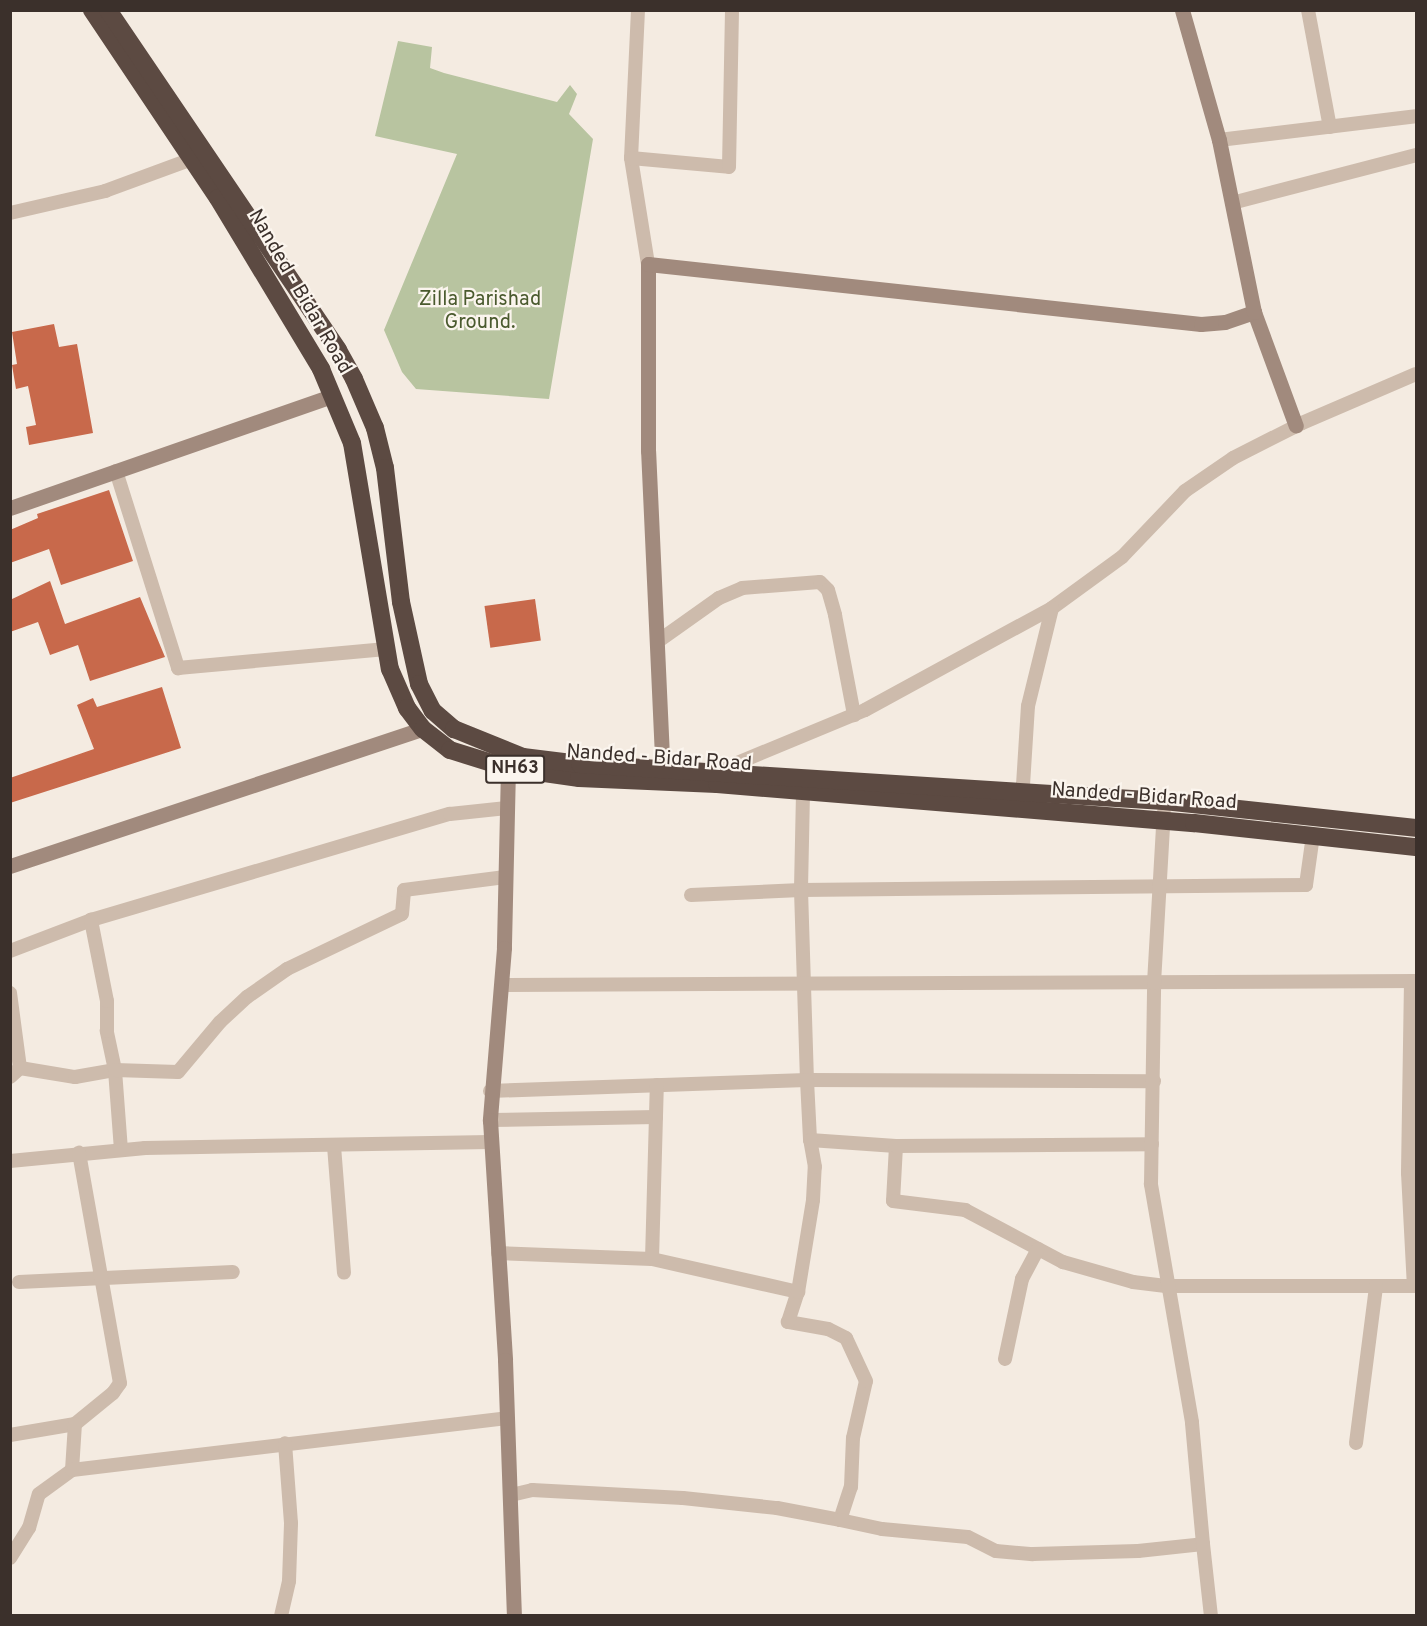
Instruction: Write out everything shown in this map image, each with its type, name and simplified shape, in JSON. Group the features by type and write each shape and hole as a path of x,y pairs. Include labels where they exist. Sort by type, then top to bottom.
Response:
{"highway":[{"name":"Nanded - Bidar Road","path":"92,10 192,159 321,369 352,443 386,648 407,708 423,729 450,750 507,768 579,778 718,771 1164,801 1416,828"},
{"name":"Nanded - Bidar Road","path":"108,10 338,350 354,379 375,428 385,468 407,636 419,684 433,711 454,729 523,757 663,775 803,792 1163,820 1416,847"}],"street":[{"path":"638,10 631,158 648,264 648,451 663,775"},
{"path":"631,158 729,167 732,10"},
{"path":"1182,10 1219,140 1254,312 1296,426"},
{"path":"1308,10 1330,127"},
{"path":"1219,140 1416,116"},
{"path":"1232,204 1416,155"},
{"path":"10,213 105,190 192,159"},
{"path":"648,264 1201,324 1225,322 1254,312"},
{"path":"718,771 854,715 1052,608 1122,557 1185,491 1233,458 1296,426 1416,374"},
{"path":"10,508 332,396"},
{"path":"117,471 178,668 386,648"},
{"path":"657,642 720,598 742,588 819,582 828,590 835,615 854,715"},
{"path":"1019,810 1024,791 1028,706 1052,608"},
{"path":"10,866 423,729"},
{"path":"507,768 502,986 490,1091 489,1120 511,1495 514,1616"},
{"path":"803,792 801,890 807,1080 810,1140 815,1167 813,1200 798,1292 788,1322 828,1329 846,1338 866,1381 854,1438 851,1487 840,1520"},
{"path":"1164,801 1154,983 1151,1184 1166,1286 1192,1422 1211,1616"},
{"path":"10,951 91,920 450,814 507,808"},
{"path":"691,895 801,890 1306,885 1313,835"},
{"path":"10,993 15,1073 75,1077 115,1070 178,1072 220,1022 271,980 402,914 404,890 505,877"},
{"path":"91,920 107,1001 107,1031 115,1070 121,1150"},
{"path":"502,986 1414,981 1412,1173 1415,1286 1166,1286 1133,1282 1063,1262 965,1210 893,1201 896,1146"},
{"path":"490,1091 807,1080 1154,1081"},
{"path":"652,1259 657,1085"},
{"path":"489,1120 656,1117"},
{"path":"810,1140 896,1146 1152,1144"},
{"path":"10,1161 121,1150 490,1142"},
{"path":"334,1146 344,1273"},
{"path":"10,1435 75,1424 113,1394 120,1383 79,1153"},
{"path":"1005,1359 1022,1279 1038,1249"},
{"path":"498,1253 652,1259 798,1292"},
{"path":"19,1282 102,1276 233,1272"},
{"path":"1356,1443 1376,1286"},
{"path":"10,1558 29,1528 39,1494 72,1470 507,1418"},
{"path":"72,1470 75,1424"},
{"path":"281,1616 290,1581 291,1523 285,1443"},
{"path":"511,1495 532,1491 683,1498 777,1508 882,1529 968,1537 996,1551 1033,1554 1138,1551 1203,1544"}],"green space":[{"name":"Zilla Parishad Ground.","path":"398,41 432,47 430,68 444,73 557,102 570,85 577,94 569,114 593,139 549,399 416,389 402,372 384,330 457,154 375,136"}],"building":[{"path":"54,324 59,347 77,344 93,433 29,445 26,427 36,425 28,386 16,389 12,365 17,364 12,332"},
{"path":"109,490 133,561 61,585 49,549 10,563 10,530 38,518 37,514"},
{"path":"50,581 65,624 140,597 165,657 90,681 78,645 50,655 38,622 10,632 10,600"},
{"path":"535,599 541,641 490,648 484,606"},
{"path":"162,687 181,748 10,803 10,778 94,749 77,705 93,698 97,707"}]}
